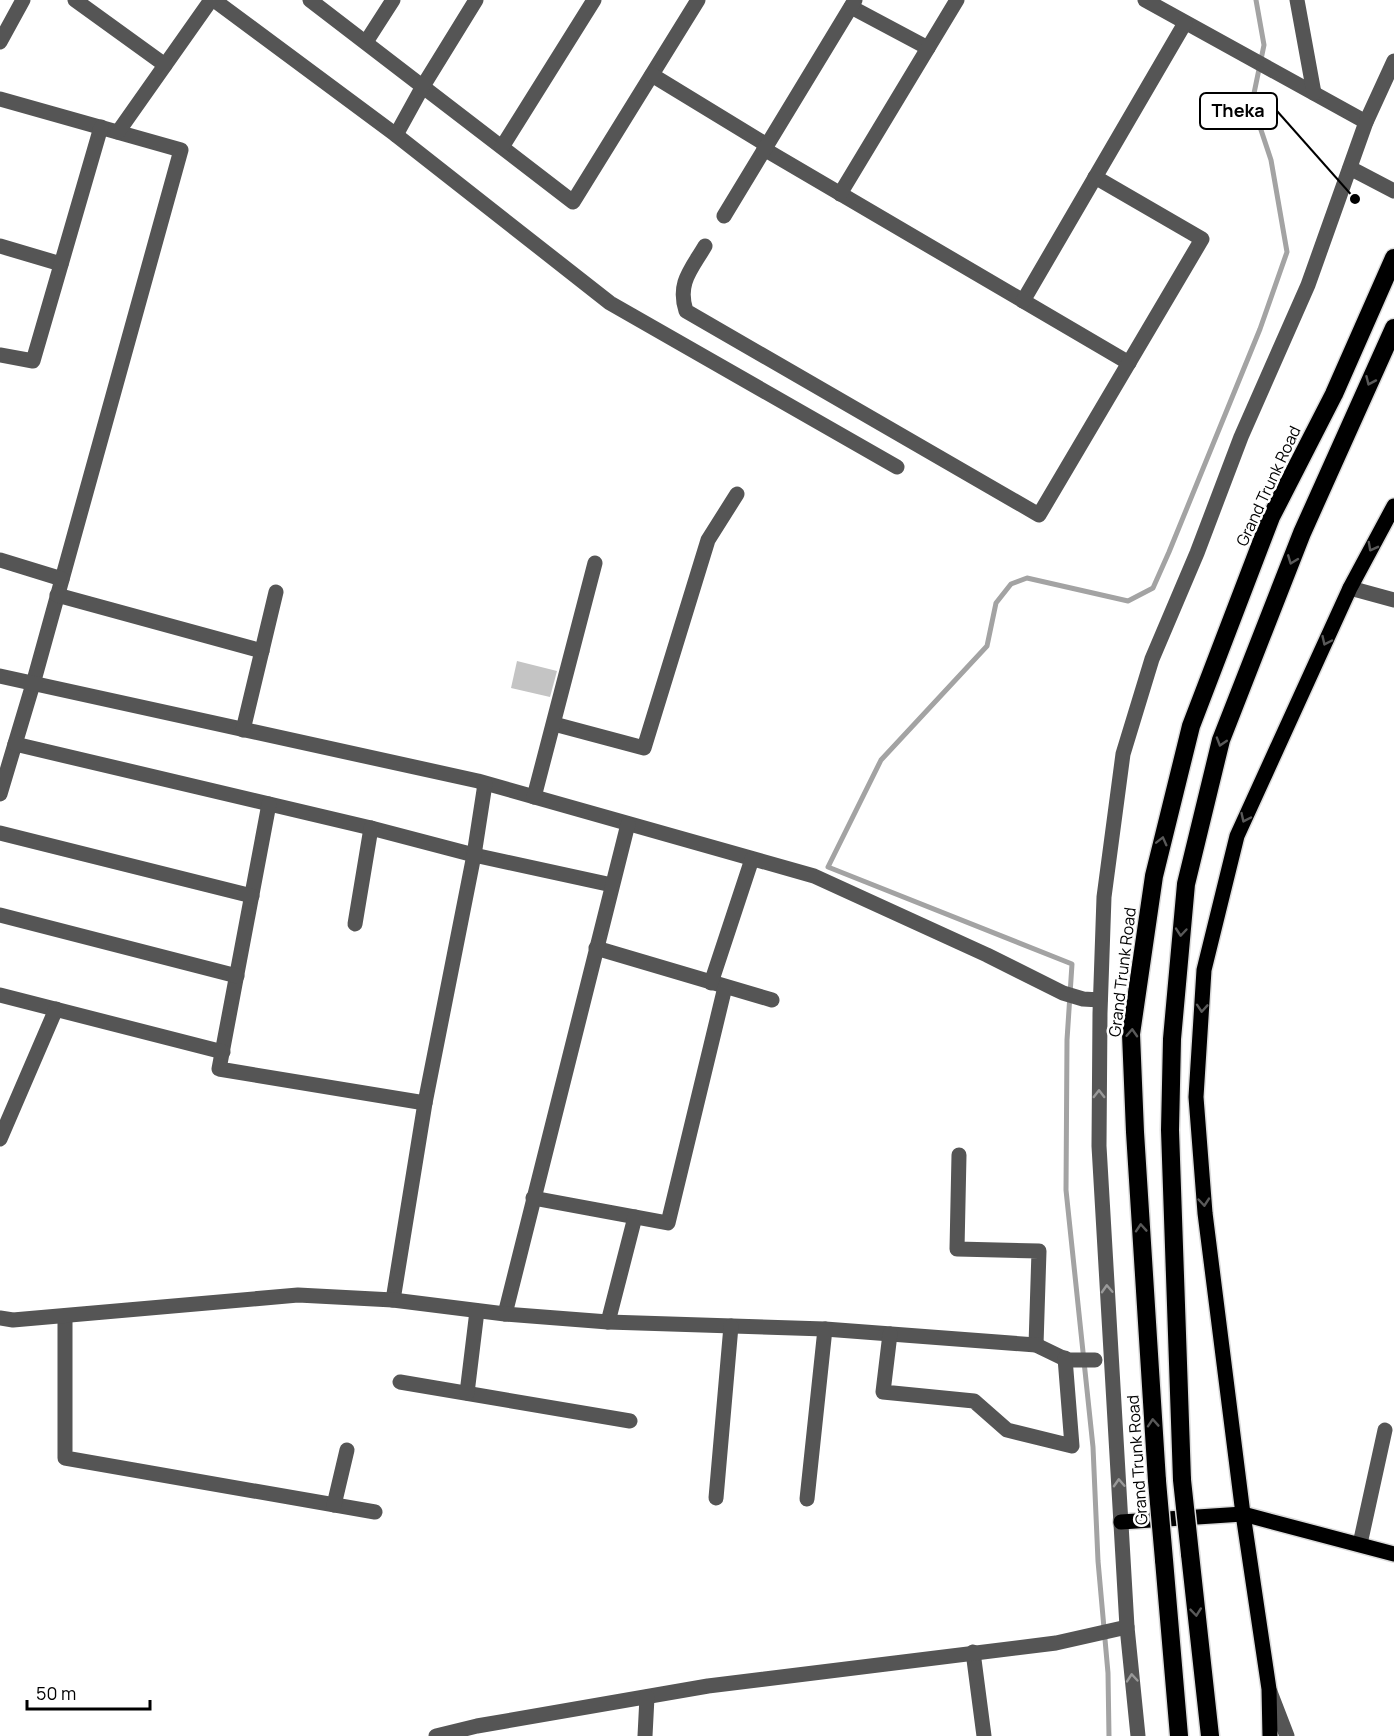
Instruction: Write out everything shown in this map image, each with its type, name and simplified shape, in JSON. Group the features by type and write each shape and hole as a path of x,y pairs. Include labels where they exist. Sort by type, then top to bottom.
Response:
{"highway":[{"name":"Grand Trunk Road","path":"1179,1736 1157,1481 1131,1034 1154,876 1191,726 1271,518 1334,394 1394,258"},
{"path":"1210,1736 1182,1480 1170,1130 1172,1039 1186,884 1221,740 1302,533 1394,328"}],"main road":[{"path":"1270,1736 1269,1689 1243,1514 1205,1213 1196,1097 1204,970 1237,836 1350,588 1394,506"},
{"path":"1121,1522 1243,1514 1394,1554"}],"street":[{"path":"0,42 23,0"},
{"path":"75,0 165,65"},
{"path":"118,132 212,0 396,135 610,303 897,467"},
{"path":"310,0 573,202 698,0"},
{"path":"366,42 393,0"},
{"path":"396,135 476,0"},
{"path":"502,147 594,0"},
{"path":"840,194 957,0"},
{"path":"1144,0 1366,122"},
{"path":"1297,0 1314,93"},
{"path":"724,216 853,3 928,48"},
{"path":"1023,301 1185,23"},
{"path":"1138,1736 1121,1628 1121,1522 1099,1146 1100,1000 1104,897 1123,754 1152,659 1197,553 1240,437 1308,285 1366,122 1394,61"},
{"path":"652,75 840,194 1129,363"},
{"path":"0,99 181,150 33,684 15,744 5,760 0,794"},
{"path":"0,355 33,361 101,127"},
{"path":"1350,168 1394,191"},
{"path":"705,246 684,281 682,299 686,311 1039,514 1202,239 1095,177"},
{"path":"0,246 61,264"},
{"path":"554,724 644,748 708,540 737,494"},
{"path":"0,560 62,579"},
{"path":"534,797 595,563"},
{"path":"1350,588 1394,600"},
{"path":"243,730 276,592"},
{"path":"57,595 262,651"},
{"path":"0,676 485,783 814,876 987,955 1063,993 1083,999 1100,1000"},
{"path":"15,744 474,855 612,885"},
{"path":"393,1300 425,1103 474,855 485,783"},
{"path":"269,804 219,1070 425,1103"},
{"path":"505,1314 628,824"},
{"path":"355,924 370,828"},
{"path":"0,833 252,896"},
{"path":"533,1198 668,1223 718,985 752,859"},
{"path":"0,915 237,976"},
{"path":"596,948 772,1000"},
{"path":"0,995 223,1052"},
{"path":"0,1139 56,1009"},
{"path":"960,1155 957,1249 1039,1251 1036,1346"},
{"path":"608,1322 635,1217"},
{"path":"0,1318 13,1320 65,1316 298,1295 393,1300 505,1314 608,1322 825,1329 890,1334 1036,1346 1066,1359 1095,1360"},
{"path":"467,1393 477,1311"},
{"path":"65,1316 65,1458 375,1512"},
{"path":"716,1498 731,1326"},
{"path":"807,1499 825,1329"},
{"path":"890,1334 883,1392 974,1401 1007,1430 1072,1446 1066,1359"},
{"path":"400,1382 630,1421"},
{"path":"1360,1544 1385,1430"},
{"path":"334,1505 347,1450"},
{"path":"436,1736 708,1686 1056,1643 1121,1628"},
{"path":"973,1652 984,1736"},
{"path":"1269,1689 1287,1736"},
{"path":"645,1736 647,1697"},
{"path":"508,1721 513,1736"}],"building":[{"path":"517,661 557,671 550,697 511,688"}],"waterway":[{"path":"1109,1736 1108,1673 1098,1561 1093,1447 1066,1190 1067,1040 1072,964 828,867 881,760 987,646 996,603 1011,584 1027,578 1128,601 1153,588 1260,329 1287,252 1271,160 1252,103 1264,45 1256,0"}],"place":[{"name":"Theka","path":"1355,199"}]}
